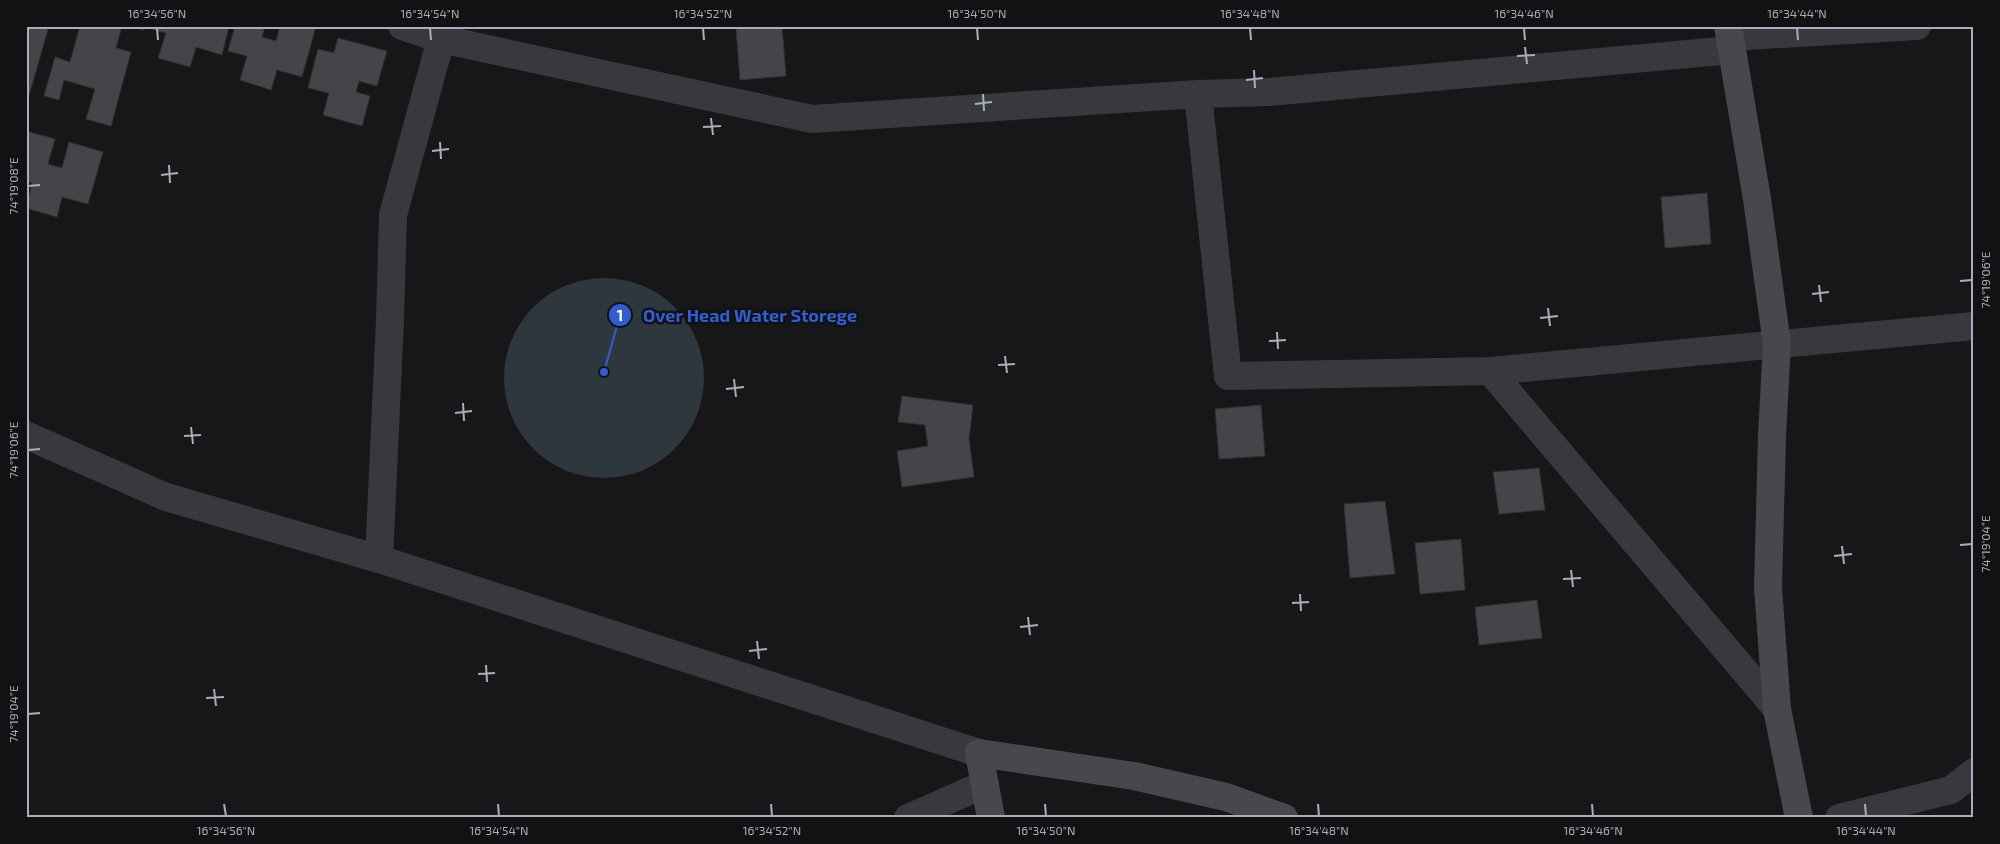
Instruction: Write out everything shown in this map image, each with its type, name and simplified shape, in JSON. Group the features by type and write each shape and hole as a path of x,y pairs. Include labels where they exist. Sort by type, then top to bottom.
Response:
{"main road":[{"path":"1730,38 1757,199 1777,344 1772,435 1768,588 1777,709 1799,818"},
{"path":"991,818 980,753 1134,776 1226,797 1284,818"}],"street":[{"path":"402,26 436,32 812,119 1198,94 1269,92 1730,38 1917,26"},
{"path":"379,560 393,215 436,32"},
{"path":"1198,94 1228,376 1490,371 1974,326"},
{"path":"1490,371 1777,709"},
{"path":"26,435 166,497 379,560 980,753"},
{"path":"1839,818 1951,790 1974,772"},
{"path":"908,818 985,784"},
{"path":"1901,803 1974,799"}],"shaded area":[{"path":"604,278 623,280 651,290 667,301 681,315 696,340 702,359 704,378 702,397 692,425 681,441 667,455 642,470 623,476 604,478 585,476 557,466 541,455 527,441 512,416 506,397 504,378 506,359 516,331 527,315 541,301 566,286 585,280"}],"building":[{"path":"26,26 49,26 28,99 26,99"},
{"path":"80,26 122,26 116,48 131,52 111,126 86,119 95,89 64,80 59,100 44,96 55,57 70,62"},
{"path":"130,26 144,26 143,30"},
{"path":"147,26 229,26 222,55 196,47 190,67 158,58 166,33 147,28"},
{"path":"235,26 265,26 262,37 276,41 280,26 316,26 302,77 277,70 271,90 240,80 247,56 228,51"},
{"path":"782,26 786,76 740,80 736,29"},
{"path":"338,38 387,51 377,86 359,81 356,92 370,96 362,126 323,115 329,93 308,88 318,49 334,53"},
{"path":"26,131 55,139 48,164 62,168 69,142 103,152 88,204 62,197 57,217 26,208 32,183 26,181"},
{"path":"1707,193 1711,244 1665,248 1661,197"},
{"path":"902,396 973,405 969,439 974,477 902,487 897,451 928,446 925,425 898,422"},
{"path":"1261,405 1265,456 1219,459 1215,409"},
{"path":"1539,468 1545,510 1499,514 1493,472"},
{"path":"1385,501 1395,574 1350,578 1344,504"},
{"path":"1461,539 1465,590 1420,594 1415,543"},
{"path":"1537,600 1542,638 1479,645 1475,607"}],"place":[{"name":"Over Head Water Storege","path":"604,372"}]}
